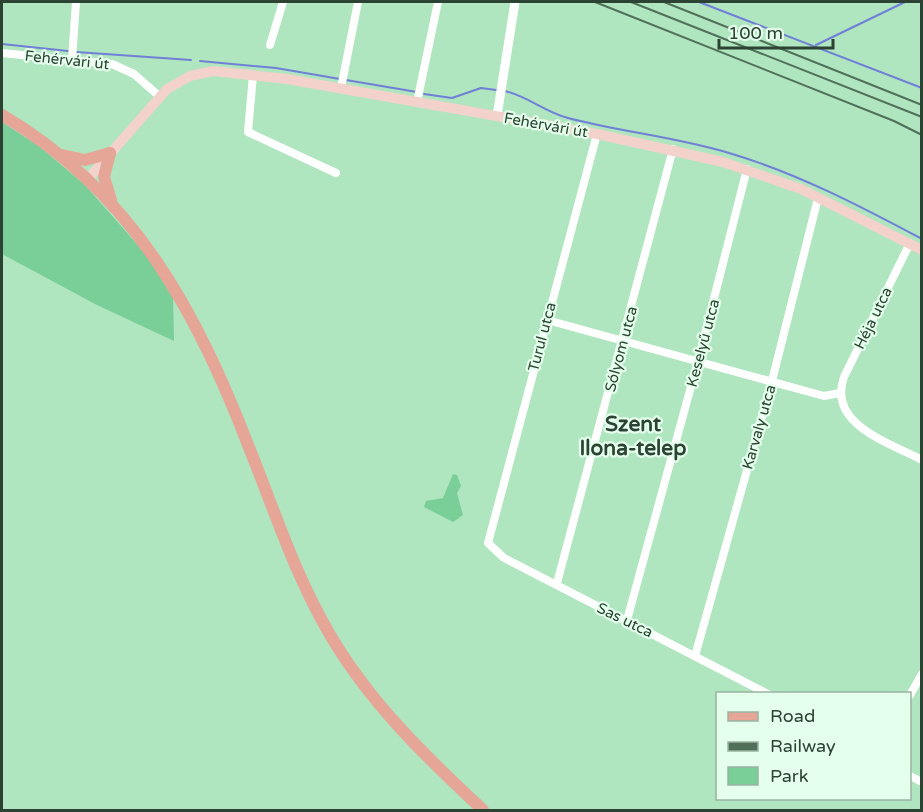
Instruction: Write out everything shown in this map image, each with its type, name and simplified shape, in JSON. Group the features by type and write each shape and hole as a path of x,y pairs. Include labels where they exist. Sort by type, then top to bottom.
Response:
{"main road":[{"name":"Fehérvári út","path":"87,180 159,96 183,78 203,72 253,75 341,88 673,149 747,169 818,198 921,250"},
{"path":"2,115 58,154 87,180 112,204 155,255 194,321 250,448 293,563 329,634 354,673 412,743 483,810"},
{"path":"58,154 85,160 111,153"},
{"path":"111,153 104,177 112,204"}],"street":[{"path":"72,60 76,2"},
{"path":"270,45 283,2"},
{"path":"341,88 358,2"},
{"path":"417,102 438,2"},
{"path":"497,116 515,2"},
{"name":"Fehérvári út","path":"2,53 112,64 125,69 159,96"},
{"path":"253,75 247,129 254,136 336,172"},
{"name":"Turul utca","path":"488,540 597,134"},
{"name":"Sólyom utca","path":"556,583 673,149"},
{"name":"Keselyű utca","path":"627,620 698,362 747,169"},
{"name":"Karvaly utca","path":"695,656 772,381 818,198"},
{"name":"Héja utca","path":"840,393 844,377 910,243"},
{"path":"547,320 824,396 840,393 843,410 855,423 921,460"},
{"name":"Sas utca","path":"488,540 493,549 504,558 766,692"},
{"path":"911,692 921,674"}],"green space":[{"path":"2,122 40,147 85,185 143,251 173,296 174,341 97,305 2,254"},
{"path":"453,474 457,475 461,486 457,493 463,515 453,522 424,507 426,501 443,498"}],"waterway":[{"path":"699,2 922,88"},
{"path":"816,45 905,2"},
{"path":"2,44 68,51"},
{"path":"76,52 191,60"},
{"path":"200,61 276,68 340,79"},
{"path":"346,80 417,92"},
{"path":"424,94 452,98 481,88 496,90"},
{"path":"505,91 568,118 689,143 754,161 828,191 922,239"}],"railway":[{"path":"595,2 894,121 922,135"},
{"path":"631,2 922,117"},
{"path":"664,2 922,105"}],"district":[{"name":"Szent Ilona-telep","path":"633,436"}]}
